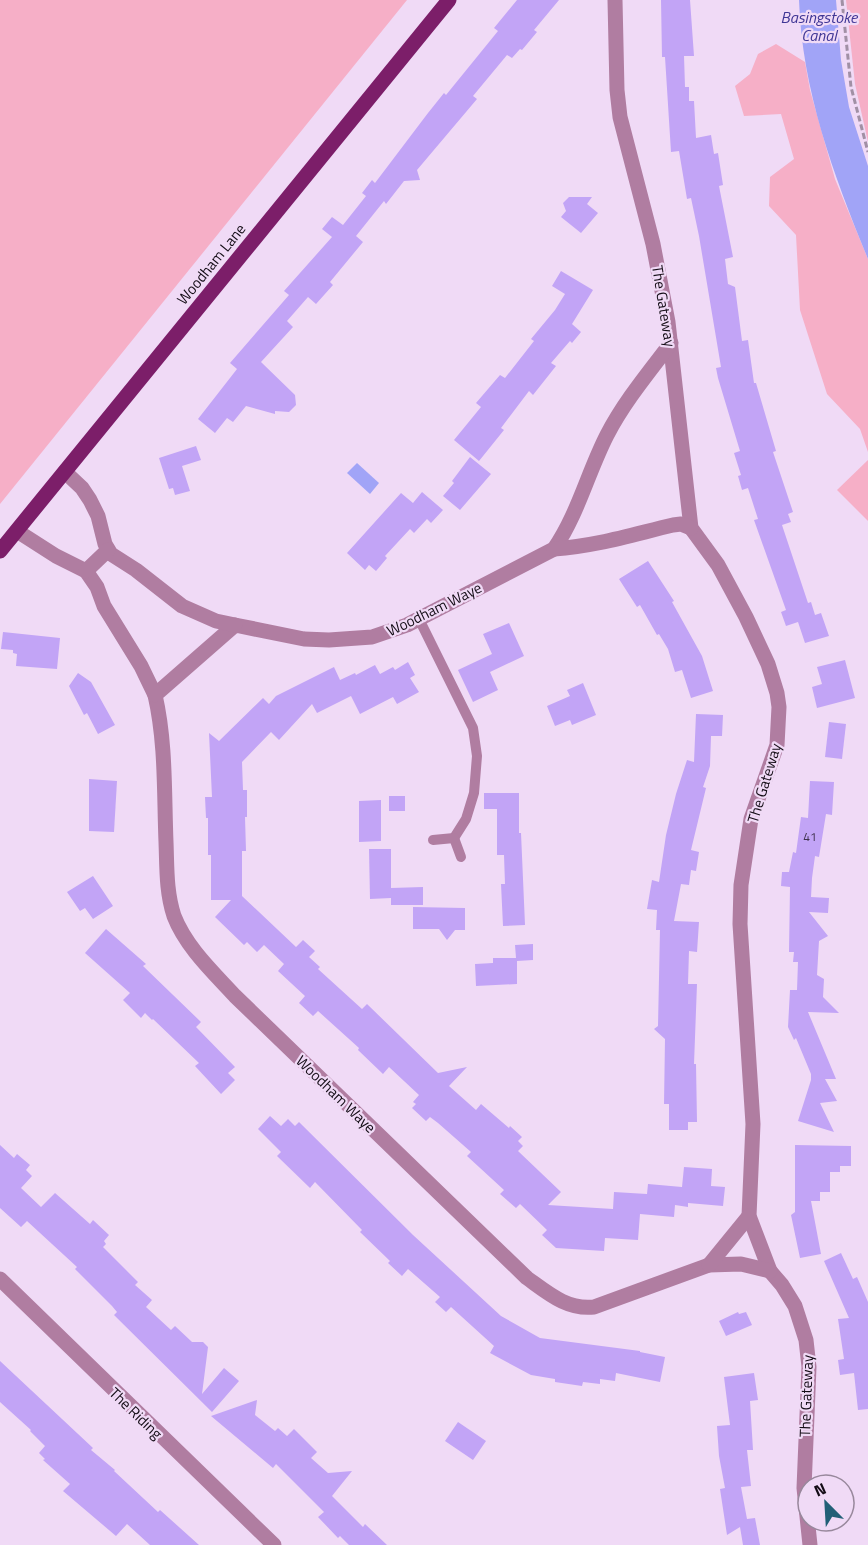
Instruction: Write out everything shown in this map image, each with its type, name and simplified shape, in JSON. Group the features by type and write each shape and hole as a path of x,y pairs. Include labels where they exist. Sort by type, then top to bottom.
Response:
{"main road":[{"name":"Woodham Lane","path":"0,551 449,0"}],"street":[{"name":"The Gateway","path":"615,0 617,90 620,117 653,244 671,343 677,418 691,528 718,566 746,617 768,664 779,707 777,745 751,819 741,885 740,924 753,1124 749,1216 770,1271 792,1301 806,1340 809,1367 804,1488 810,1545"},
{"path":"554,549 566,531 617,416 671,343"},
{"path":"17,531 56,556 86,571 108,550 98,516 90,500 82,488 65,472"},
{"name":"Woodham Waye","path":"108,550 182,606 216,621 292,637 329,640 372,637 392,631 554,549 608,542 673,525 681,524 691,528"},
{"name":"Woodham Waye","path":"86,571 98,587 104,606 141,666 155,695 160,722 167,880 171,905 181,930 200,957 235,996 527,1278 554,1297 574,1306 594,1307 709,1265"},
{"path":"155,695 236,625"},
{"path":"709,1265 749,1216"},
{"path":"709,1265 741,1264 770,1271"},
{"name":"The Riding","path":"0,1279 274,1545"}],"lane":[{"path":"419,619 469,718 475,741 477,756 474,793 466,819 454,838"},
{"path":"433,840 454,838"},
{"path":"454,838 461,857"}],"path":[{"path":"842,0 851,87 868,152"}],"shaded area":[{"path":"0,0 407,0 0,504"},
{"path":"846,0 868,0 868,142 855,84"},
{"path":"776,44 805,62 810,90 835,179 868,259 868,452 860,429 827,394 800,310 796,235 769,206 770,177 794,159 781,114 744,116 735,86 750,74 758,54"},
{"path":"868,460 868,521 837,490"}],"water":[{"name":"Basingstoke Canal","path":"799,0 836,0 841,60 849,107 868,166 868,259 832,165 813,100 801,34"},
{"path":"357,463 379,483 370,494 347,473"}],"building":[{"path":"517,0 559,0 534,30 537,32 522,50 520,49 512,58 507,55 473,96 477,99 417,170 420,180 404,181 386,204 384,201 356,236 363,242 330,282 333,285 316,304 308,297 287,321 293,327 261,362 295,395 296,405 289,412 275,411 275,414 246,406 233,422 227,418 215,433 198,419 237,369 230,363 289,295 284,291 332,237 322,229 332,217 343,225 366,196 362,193 372,180 375,183 444,93 446,95 498,31 494,28"},
{"path":"661,0 690,0 694,56 684,56 685,87 689,87 689,101 694,101 696,138 711,135 714,154 718,153 723,185 719,186 733,257 725,259 728,284 735,287 742,341 748,340 754,383 756,383 776,451 773,452 793,512 788,514 791,522 782,525 808,603 811,602 815,615 821,613 829,636 805,643 798,622 786,626 781,612 786,610 754,520 758,519 748,488 742,490 738,476 741,475 734,453 740,451 716,368 721,367 699,236 691,198 687,199 679,151 671,152 665,57 662,57"},
{"path":"569,197 592,197 587,204 598,213 581,233 561,217 566,211 563,203"},
{"path":"561,271 593,290 572,324 581,332 551,363 556,366 533,395 529,391 501,428 504,430 479,461 454,440 481,407 476,403 500,375 505,378 534,341 531,339 555,310 565,294 552,286"},
{"path":"196,446 201,460 182,466 190,491 175,495 173,488 169,489 159,458"},
{"path":"470,457 491,474 460,510 443,496"},
{"path":"422,492 443,510 431,523 427,519 414,533 410,529 385,556 387,558 376,571 369,565 365,570 347,553 401,493 413,503"},
{"path":"648,561 674,601 672,602 702,656 713,691 691,698 682,670 675,672 668,649 659,634 657,635 640,605 637,607 619,579"},
{"path":"509,623 524,656 490,672 498,690 473,702 458,670 492,654 483,634"},
{"path":"3,632 60,638 57,669 16,666 17,654 13,653 13,650 1,649"},
{"path":"845,660 855,698 817,708 812,687 822,684 817,667"},
{"path":"408,662 415,675 410,678 419,692 397,704 393,697 360,714 351,696 317,713 312,704 279,740 271,732 242,762 243,790 247,790 247,817 245,817 246,851 242,851 242,896 296,947 303,940 315,951 309,957 320,967 318,969 362,1009 367,1004 438,1073 467,1067 449,1086 476,1110 481,1104 522,1137 518,1141 523,1146 518,1151 561,1192 548,1205 613,1209 614,1192 647,1194 648,1184 682,1187 684,1167 712,1169 711,1186 725,1187 723,1206 688,1203 688,1207 675,1205 674,1217 640,1214 638,1240 605,1238 604,1251 556,1248 542,1235 547,1230 520,1204 516,1208 500,1194 504,1190 467,1156 471,1152 430,1117 426,1121 412,1108 416,1104 413,1102 419,1095 389,1067 383,1074 358,1050 359,1048 318,1011 313,1016 299,1003 305,996 278,971 284,964 264,945 257,952 247,942 244,945 215,917 231,900 211,900 211,855 208,855 208,818 206,818 205,797 212,797 209,733 219,741 263,698 269,704 276,696 334,667 340,680 375,665 380,674 393,667 395,670"},
{"path":"78,673 91,682 115,725 98,734 87,713 84,715 69,686"},
{"path":"583,683 596,715 572,725 570,720 555,726 547,706 570,696 567,690"},
{"path":"696,714 723,715 722,736 711,736 710,766 703,787 706,788 691,850 699,852 696,871 691,870 689,885 681,884 674,921 699,922 697,952 689,951 688,984 697,984 694,1064 696,1064 697,1122 688,1122 688,1130 669,1130 669,1104 664,1104 665,1039 654,1029 658,1026 660,930 656,930 657,910 647,909 652,880 659,882 666,835 676,794 687,760 694,762"},
{"path":"829,722 846,724 842,759 825,757"},
{"path":"89,779 117,781 114,832 89,831"},
{"path":"810,781 834,782 832,815 826,814 819,857 815,856 811,897 829,898 828,913 809,912 828,936 819,941 817,975 824,979 823,997 839,1013 808,1012 836,1079 825,1079 837,1101 820,1103 834,1132 798,1121 811,1074 796,1038 794,1040 788,1027 790,990 797,990 798,962 793,962 794,952 789,952 790,887 781,886 782,872 789,872 793,852 796,853 801,817 808,818"},
{"path":"484,793 519,793 519,833 521,833 525,925 503,926 501,884 505,884 504,855 497,855 497,809 484,809"},
{"path":"389,796 405,796 405,811 389,811"},
{"path":"381,800 381,841 359,842 359,801"},
{"path":"369,849 391,849 391,898 370,899"},
{"path":"93,876 113,906 93,919 85,908 80,911 67,892"},
{"path":"423,887 423,905 391,905 391,888"},
{"path":"413,907 465,908 465,930 455,930 447,940 439,929 413,929"},
{"path":"106,929 146,964 143,966 201,1022 196,1027 235,1067 228,1073 235,1080 221,1094 195,1066 199,1063 153,1019 145,1013 141,1018 123,1000 130,993 85,953"},
{"path":"533,944 533,960 517,961 517,984 476,986 475,964 493,963 493,958 516,958 515,945"},
{"path":"270,1116 281,1126 288,1119 295,1126 299,1122 413,1235 501,1316 540,1338 640,1351 665,1357 660,1382 616,1373 615,1381 600,1379 600,1384 583,1382 582,1386 555,1382 555,1379 531,1375 490,1353 494,1346 451,1307 446,1312 435,1302 440,1297 408,1269 402,1276 360,1232 362,1230 315,1182 310,1188 277,1156 281,1152 258,1129"},
{"path":"0,1145 14,1158 17,1154 30,1165 26,1170 32,1176 21,1188 41,1207 55,1193 90,1224 93,1220 109,1235 103,1247 138,1282 135,1285 152,1300 146,1307 171,1330 175,1326 192,1342 203,1342 208,1347 202,1394 224,1368 239,1381 212,1412 114,1315 117,1312 75,1269 77,1267 27,1221 21,1227 0,1208"},
{"path":"795,1145 851,1146 851,1166 840,1166 840,1172 830,1172 830,1192 820,1192 820,1201 811,1201 821,1254 800,1258 791,1215 795,1212"},
{"path":"841,1253 853,1279 857,1277 868,1302 868,1409 858,1410 854,1373 840,1375 838,1360 844,1359 838,1319 849,1318 824,1261"},
{"path":"738,1312 739,1314 746,1312 752,1325 726,1336 719,1321"},
{"path":"0,1361 158,1512 160,1510 199,1545 150,1545 127,1524 116,1536 63,1491 70,1484 43,1460 45,1459 39,1453 45,1446 0,1402"},
{"path":"754,1373 758,1400 750,1401 753,1450 747,1450 751,1486 741,1487 747,1519 755,1518 760,1545 743,1545 740,1527 727,1535 720,1489 725,1488 719,1456 717,1426 730,1425 724,1377"},
{"path":"257,1400 255,1415 275,1431 278,1428 287,1436 294,1429 317,1452 311,1458 328,1473 352,1471 332,1496 363,1527 365,1524 387,1545 349,1545 340,1536 338,1538 318,1517 324,1512 276,1464 273,1468 211,1416"},
{"path":"458,1422 486,1441 473,1460 445,1441"}]}
